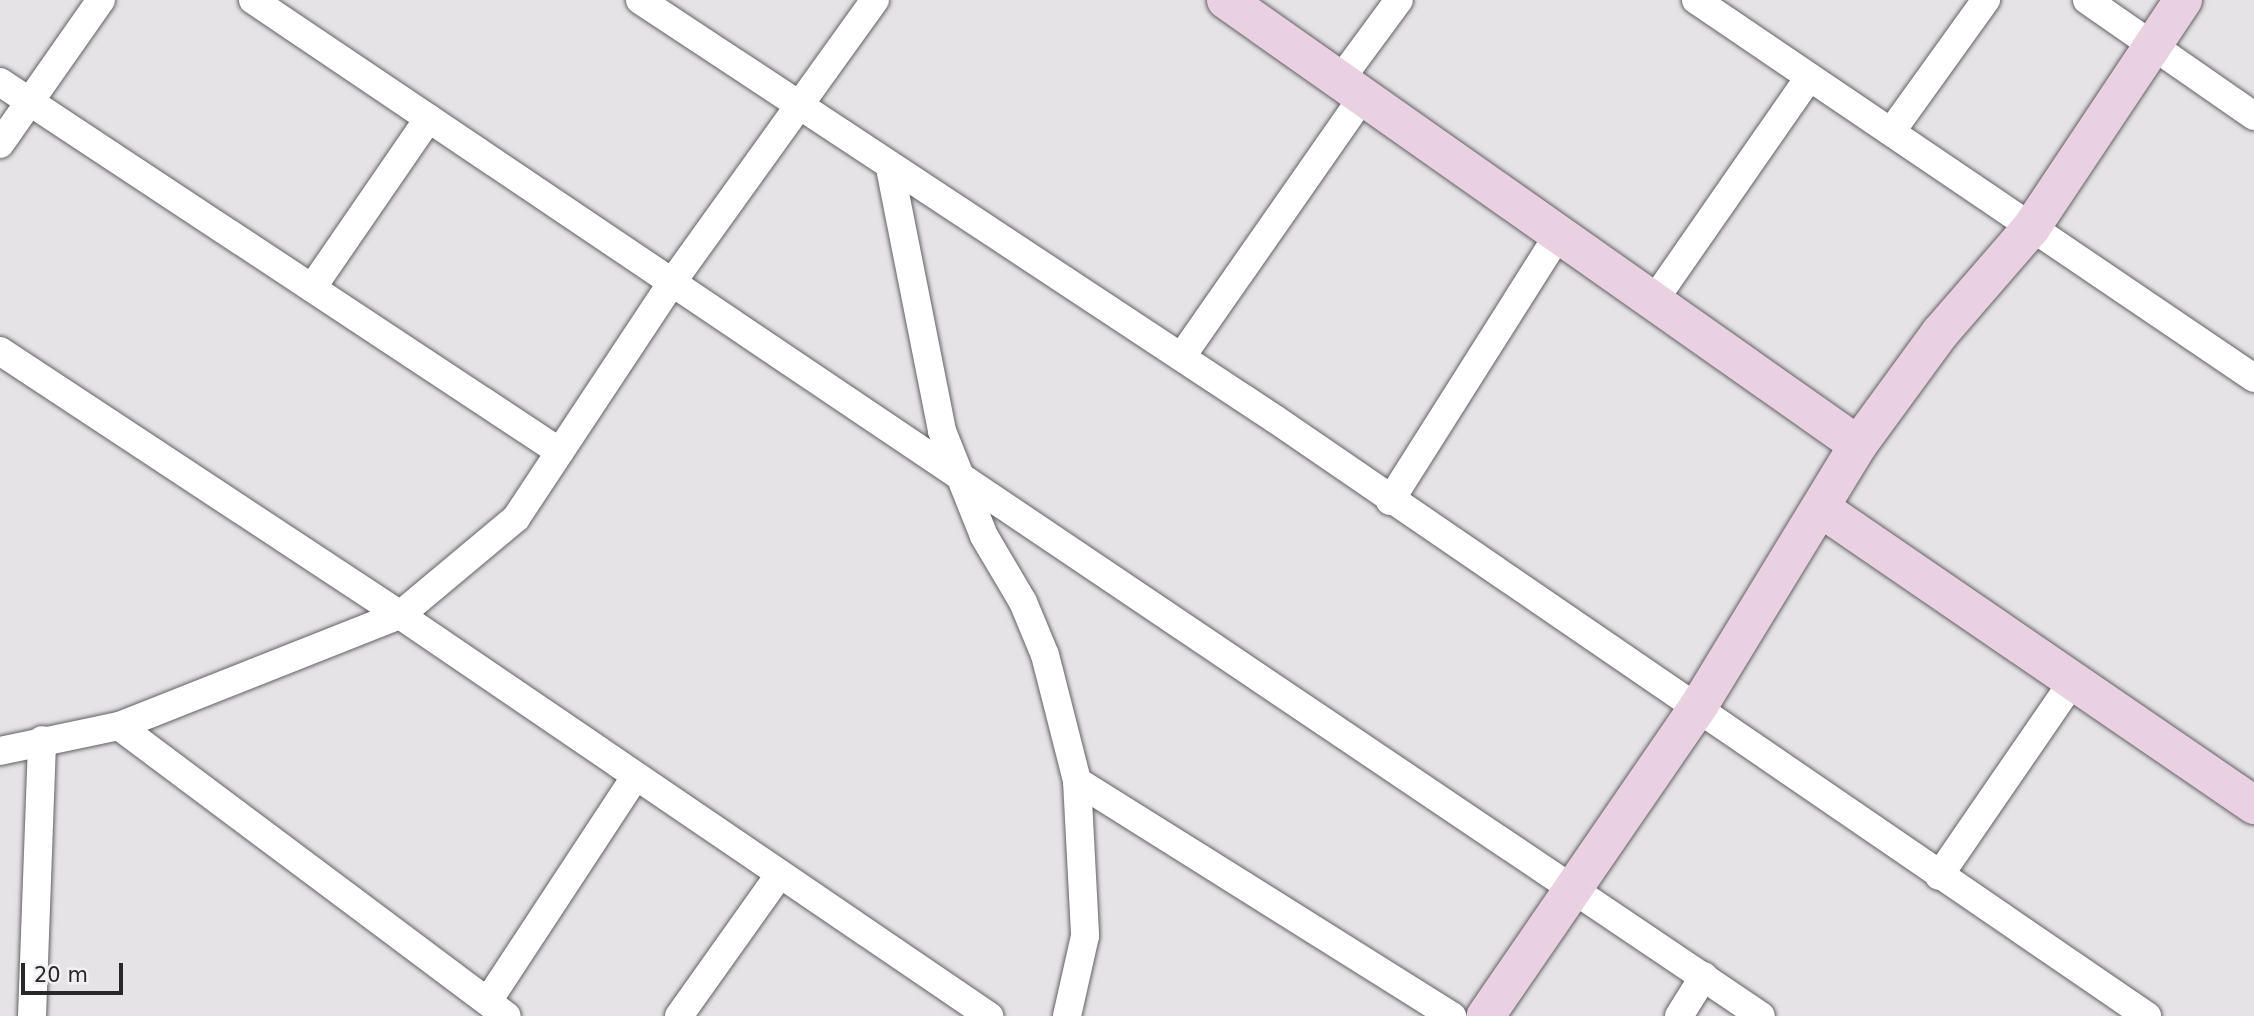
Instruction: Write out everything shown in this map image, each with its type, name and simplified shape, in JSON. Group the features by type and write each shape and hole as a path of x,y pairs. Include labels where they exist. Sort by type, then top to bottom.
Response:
{"street":[{"path":"0,144 101,0"},
{"path":"253,0 673,281 961,478 1575,887 1761,1016"},
{"path":"640,0 801,105 890,167 1182,356 1390,501 1698,707 1938,876 2147,1016"},
{"path":"0,751 42,740 119,726 400,615 516,518 673,281 875,0"},
{"path":"1226,0 1655,299 1858,445"},
{"path":"1182,356 1351,89 1399,0"},
{"path":"1696,0 1808,79 2254,377"},
{"path":"1891,132 1986,0"},
{"path":"2087,0 2254,116"},
{"path":"1486,1016 1698,707 1822,509 1858,445 1940,333 2031,228 2183,0"},
{"path":"1655,299 1808,79"},
{"path":"0,82 560,452"},
{"path":"312,288 429,118"},
{"path":"890,167 942,431 984,536 1023,602 1045,655 1077,781 1085,936 1067,1016"},
{"path":"1390,501 1559,234"},
{"path":"0,351 400,615 989,1016"},
{"path":"1822,509 2254,805"},
{"path":"1938,876 2073,681"},
{"path":"119,726 497,1009 636,776"},
{"path":"32,1016 42,740"},
{"path":"1077,781 1452,1016"},
{"path":"679,1016 780,874"},
{"path":"1679,1016 1704,976"}]}
